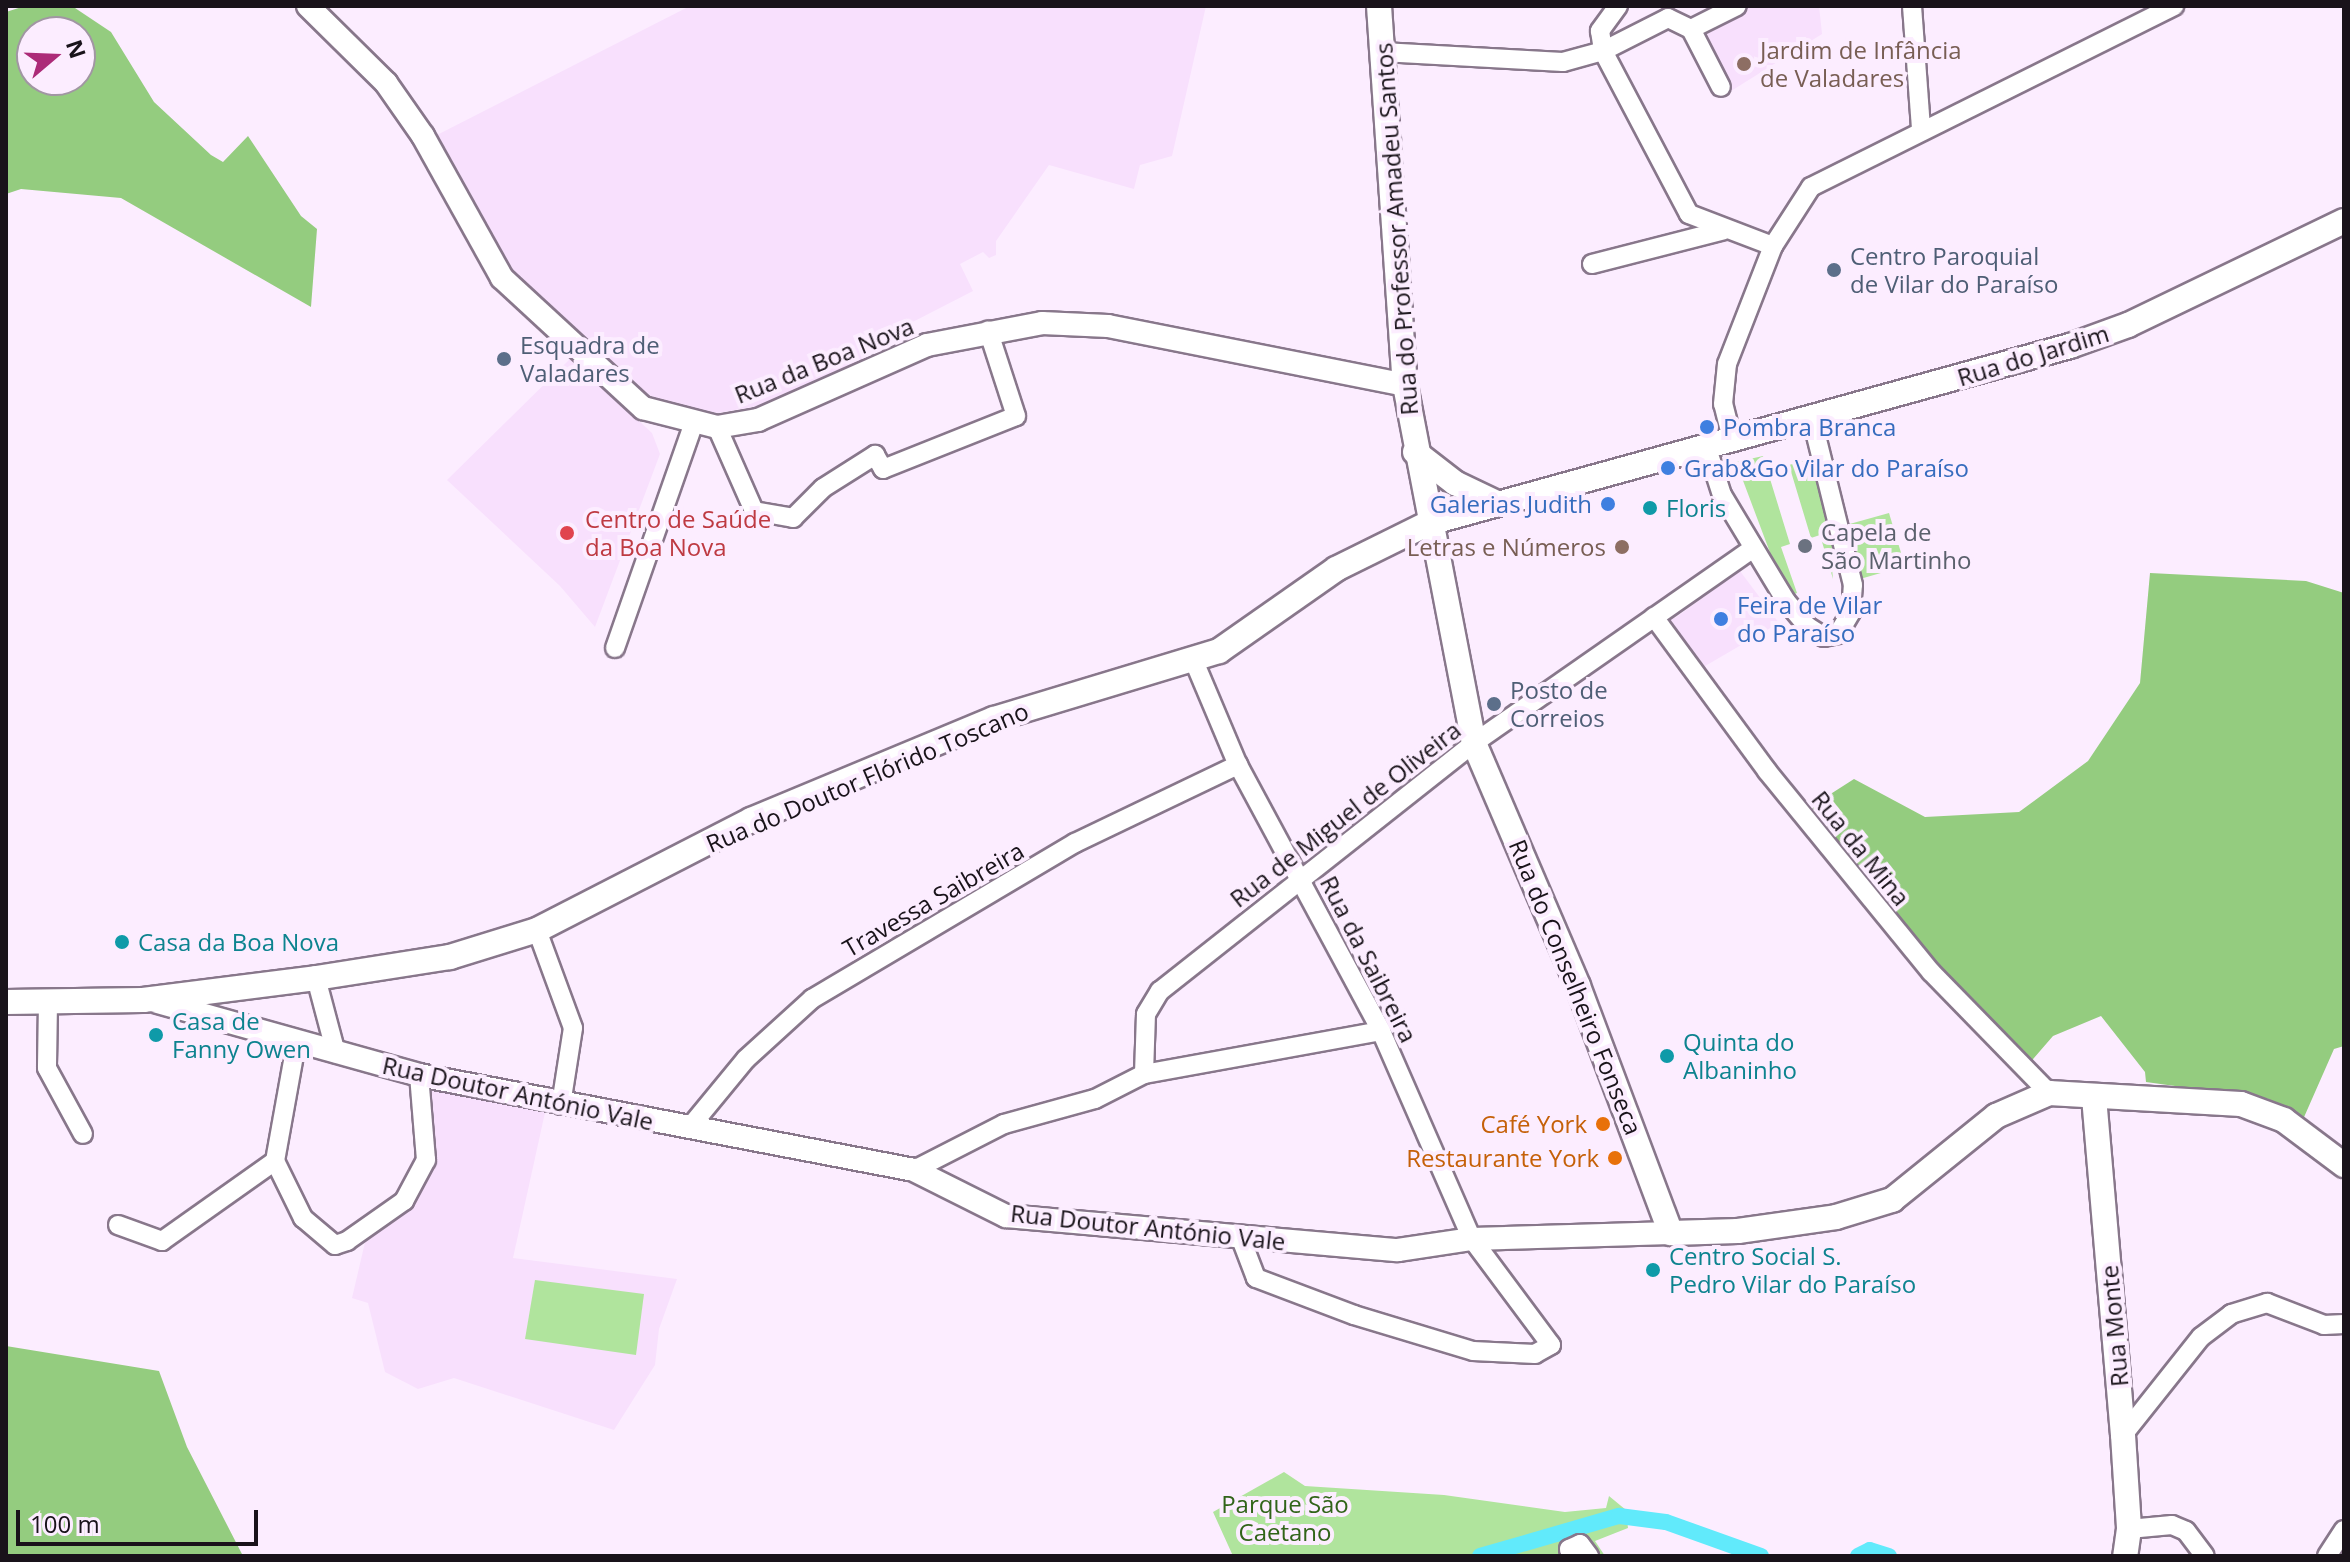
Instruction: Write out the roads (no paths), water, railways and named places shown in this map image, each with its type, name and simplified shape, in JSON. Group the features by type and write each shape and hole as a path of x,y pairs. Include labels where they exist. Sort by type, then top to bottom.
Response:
{"main road":[{"name":"Rua do Professor Amadeu Santos","path":"1379,6 1405,385 1429,523"},
{"name":"Rua do Jardim","path":"1497,503 1812,419 2098,337 2344,221"},
{"path":"1415,452 1455,483 1497,503"},
{"name":"Rua do Doutor Flórido Toscano","path":"6,1002 143,1000 316,978 430,962 537,930 751,820 994,719 1194,661 1241,640 1357,556 1429,523 1497,503"},
{"name":"Rua do Conselheiro Fonseca","path":"1429,523 1474,743 1578,986 1671,1233"},
{"name":"Rua Doutor António Vale","path":"1671,1233 1738,1231 1836,1217 1892,1200 1996,1116 2049,1093 2211,1100 2266,1111 2344,1165"},
{"name":"Rua Monte","path":"2094,1097 2123,1435 2129,1529 2125,1556"}],"street":[{"name":"Rua da Boa Nova","path":"308,6 386,83 423,136 502,278 643,408 693,425 717,427 758,420 927,345 988,330 1042,323 1108,326 1405,385"},
{"path":"1618,6 1600,31 1604,53 1689,214 1724,230 1773,246"},
{"path":"1691,29 1737,6"},
{"path":"1912,6 1921,130"},
{"path":"1732,439 1723,404 1727,364 1773,246 1811,187 2174,6"},
{"path":"1382,52 1563,62 1604,53 1668,18 1691,29 1721,87"},
{"path":"1592,264 1724,230"},
{"path":"717,427 754,511 793,518 823,488 875,455 883,469 1016,416 988,330"},
{"path":"1706,445 1722,495 1752,549 1807,626 1824,637 1838,634 1851,612 1853,585 1812,419"},
{"path":"615,648 693,425"},
{"name":"Rua de Miguel de Oliveira","path":"1144,1074 1146,1014 1160,991 1474,743 1752,549"},
{"name":"Rua da Mina","path":"1654,617 1767,771 1931,972 2049,1093"},
{"name":"Rua da Saibreira","path":"1194,661 1238,765 1381,1031 1472,1239 1551,1345 1535,1354 1473,1351 1354,1315 1256,1278 1240,1236"},
{"name":"Travessa Saibreira","path":"690,1127 746,1059 825,991 1075,843 1238,765"},
{"path":"537,930 573,1028 561,1105"},
{"path":"316,978 336,1053"},
{"name":"Rua Doutor António Vale","path":"143,1000 187,1006 296,1044 419,1075 561,1105 914,1170 1006,1216 1398,1250 1472,1239 1671,1233"},
{"path":"48,1002 47,1068 83,1134"},
{"path":"914,1170 1004,1124 1095,1099 1144,1074 1381,1031"},
{"path":"296,1044 275,1161 303,1218 335,1245 347,1241 404,1201 426,1160 419,1075"},
{"path":"118,1225 162,1241 275,1161"},
{"path":"2123,1435 2201,1337 2231,1314 2267,1303 2324,1325 2344,1324"},
{"path":"2129,1529 2172,1525 2186,1531 2205,1556"},
{"path":"2327,1556 2344,1530"},
{"path":"1571,1556 1569,1549 1580,1544 1589,1556"}],"waterway":[{"path":"1480,1556 1619,1516 1666,1522 1761,1556"},
{"path":"1858,1556 1870,1550 1889,1556"}],"place":[{"name":"Jardim de Infância de Valadares","path":"1744,64"},
{"name":"Centro Paroquial de Vilar do Paraíso","path":"1834,270"},
{"name":"Esquadra de Valadares","path":"504,359"},
{"name":"Pombra Branca","path":"1707,427"},
{"name":"Grab&Go Vilar do Paraíso","path":"1668,468"},
{"name":"Galerias Judith","path":"1608,504"},
{"name":"Floris","path":"1650,508"},
{"name":"Centro de Saúde da Boa Nova","path":"567,533"},
{"name":"Capela de São Martinho","path":"1805,546"},
{"name":"Letras e Números","path":"1622,547"},
{"name":"Feira de Vilar do Paraíso","path":"1721,619"},
{"name":"Posto de Correios","path":"1494,704"},
{"name":"Casa da Boa Nova","path":"122,942"},
{"name":"Casa de Fanny Owen","path":"156,1035"},
{"name":"Quinta do Albaninho","path":"1667,1056"},
{"name":"Café York","path":"1603,1124"},
{"name":"Restaurante York","path":"1615,1158"},
{"name":"Centro Social S. Pedro Vilar do Paraíso","path":"1653,1270"}],"park label":[{"name":"Parque São Caetano","path":"1285,1518"}]}
